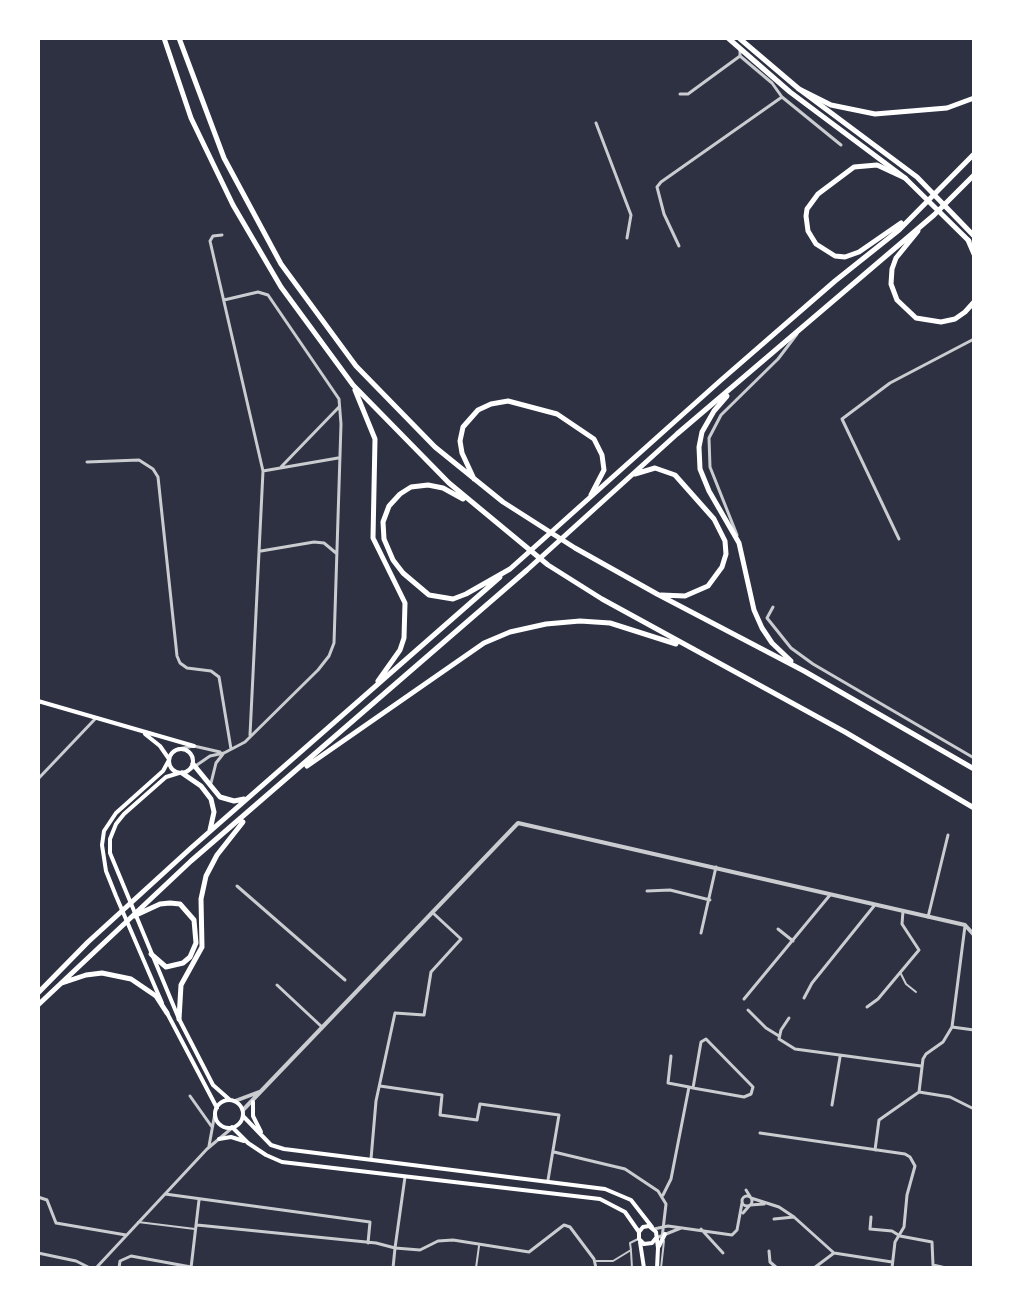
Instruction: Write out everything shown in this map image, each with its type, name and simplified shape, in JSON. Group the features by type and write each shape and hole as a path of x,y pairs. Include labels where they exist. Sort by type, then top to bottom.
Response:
{"highway":[{"path":"164,38 191,118 233,205 281,287 353,385 474,506 548,565 602,599 845,732 974,808"},
{"path":"179,38 218,145 281,264 356,366 435,447 477,483 527,518 657,594 804,671 974,769"},
{"path":"728,38 790,92 905,178 971,238"},
{"path":"739,38 799,89 917,177 956,215 971,238 974,251"},
{"path":"799,89 831,105 875,114 947,108 974,98"},
{"path":"38,993 99,932 248,797 918,211 974,154"},
{"path":"905,178 870,164 845,172 812,201 806,216 808,231 822,250 845,257 866,248 918,211"},
{"path":"974,175 896,258 891,284 897,300 916,318 941,322 955,319 974,302"},
{"path":"38,1005 628,479 877,261 934,215"},
{"path":"744,378 714,411 702,432 699,447 703,479 739,543 754,610 762,628 784,655 804,671"},
{"path":"353,385 375,439 373,538 402,595 406,611 400,650 372,689"},
{"path":"477,483 462,453 460,441 463,427 478,410 508,401 557,414 594,439 602,455 604,470 588,500"},
{"path":"628,479 641,471 655,468 675,475 714,519 725,541 726,554 722,567 708,586 685,596 657,594"},
{"path":"474,506 443,488 428,485 411,487 400,494 389,506 383,522 384,539 393,560 429,595 453,599 510,569"},
{"path":"290,778 484,643 510,632 546,624 580,621 610,623 692,650"},
{"path":"192,766 212,790 226,800 248,797"},
{"path":"180,773 201,786 211,799 214,812 208,833"},
{"path":"179,1019 181,985 202,947 201,899 206,876 217,855 252,811"},
{"path":"129,921 160,904 170,903 180,904 194,920 196,943 190,957 183,963 166,967 151,954"},
{"path":"58,984 102,973 131,979 156,996 167,1013"}],"main road":[{"path":"38,701 194,746"},
{"path":"140,730 160,746 170,767 180,773"},
{"path":"172,740 189,752 192,766 166,777 124,814 110,839 110,853 179,1019 213,1085 233,1100 266,1141 277,1148 320,1154 596,1187 624,1196 662,1237"},
{"path":"181,748 172,753 163,771 116,813 104,831 104,858 116,896 167,1013 220,1124 232,1128 248,1143"},
{"path":"216,1111 221,1103 233,1100"},
{"path":"253,1102 253,1116 266,1141"},
{"path":"232,1128 240,1123 243,1113"},
{"path":"219,1139 237,1138 274,1159 318,1166 588,1197 617,1207 631,1219 639,1232 644,1268"},
{"path":"318,1166 320,1154"},
{"path":"478,1184 479,1174"},
{"path":"617,1207 624,1196"},
{"path":"639,1232 646,1226 653,1228"},
{"path":"639,1239 650,1244 662,1237"},
{"path":"659,1268 658,1248 662,1237"}],"street":[{"path":"739,48 740,56 772,83 782,97 841,145"},
{"path":"680,94 688,94 740,56"},
{"path":"679,246 664,214 657,187 782,97"},
{"path":"596,123 631,215 627,238"},
{"path":"222,235 213,236 210,241 263,471 250,735"},
{"path":"192,766 245,742 318,670 332,650 340,405 334,391 268,295 258,292 224,300"},
{"path":"739,543 710,467 709,438 721,415 778,359 798,331"},
{"path":"899,539 842,419 890,383 974,339"},
{"path":"281,467 340,405"},
{"path":"263,471 339,458"},
{"path":"87,462 139,460 153,469 158,477 177,656 187,668 211,671 219,677 231,749"},
{"path":"260,551 314,542 324,543 336,553"},
{"path":"773,607 767,618 791,648 974,758"},
{"path":"38,779 96,718"},
{"path":"181,748 194,746 224,753"},
{"path":"212,790 211,775 224,753"},
{"path":"243,1113 518,823 974,927"},
{"path":"928,917 948,835"},
{"path":"701,933 716,867"},
{"path":"237,886 345,980"},
{"path":"647,891 670,890 710,900"},
{"path":"744,999 830,895"},
{"path":"804,998 812,983 874,906"},
{"path":"867,1007 878,999 919,948 902,924 903,911"},
{"path":"371,1161 376,1101 395,1013 424,1015 431,972 461,939 433,913"},
{"path":"965,925 974,935"},
{"path":"919,1092 921,1066 926,1054 943,1042 952,1027 965,925"},
{"path":"778,929 794,942"},
{"path":"900,972 906,984 916,992"},
{"path":"277,985 322,1027"},
{"path":"748,1010 783,1043 795,1049 921,1066"},
{"path":"779,1036 789,1018"},
{"path":"952,1027 974,1030"},
{"path":"663,1195 671,1179 691,1087 701,1042 706,1039 753,1087 751,1094 744,1097 691,1087 667,1081 671,1056"},
{"path":"832,1105 840,1056"},
{"path":"380,1086 442,1095 440,1115 477,1120 480,1104 559,1115 548,1180"},
{"path":"233,1100 261,1091"},
{"path":"875,1150 879,1120 919,1092 950,1097 974,1109"},
{"path":"190,1096 212,1127"},
{"path":"207,1149 216,1111"},
{"path":"38,1253 93,1268 207,1149 232,1128"},
{"path":"742,1200 751,1198 779,1207 834,1253 892,1265 895,1242 904,1227 907,1195 915,1166 910,1157 760,1133"},
{"path":"554,1152 625,1169 663,1195 666,1224 659,1268"},
{"path":"393,1268 405,1177"},
{"path":"165,1194 370,1222 368,1243"},
{"path":"38,1197 47,1200 56,1223 126,1235"},
{"path":"741,1216 750,1205 751,1198"},
{"path":"119,1268 120,1261 131,1256 191,1268 199,1200"},
{"path":"653,1228 666,1224 732,1235 737,1230 742,1200"},
{"path":"742,1200 745,1206 770,1204"},
{"path":"779,1207 774,1219 794,1217"},
{"path":"871,1217 870,1229 892,1231 900,1236 932,1242 933,1265 946,1268"},
{"path":"138,1222 420,1250 438,1241 453,1240 529,1252 564,1225 570,1227 595,1261 596,1268"},
{"path":"662,1237 685,1227"},
{"path":"701,1229 723,1253"},
{"path":"632,1268 630,1243 639,1239"},
{"path":"476,1268 479,1245"},
{"path":"595,1261 613,1261 631,1250"},
{"path":"769,1251 770,1262 777,1268"},
{"path":"814,1268 834,1253"}]}
